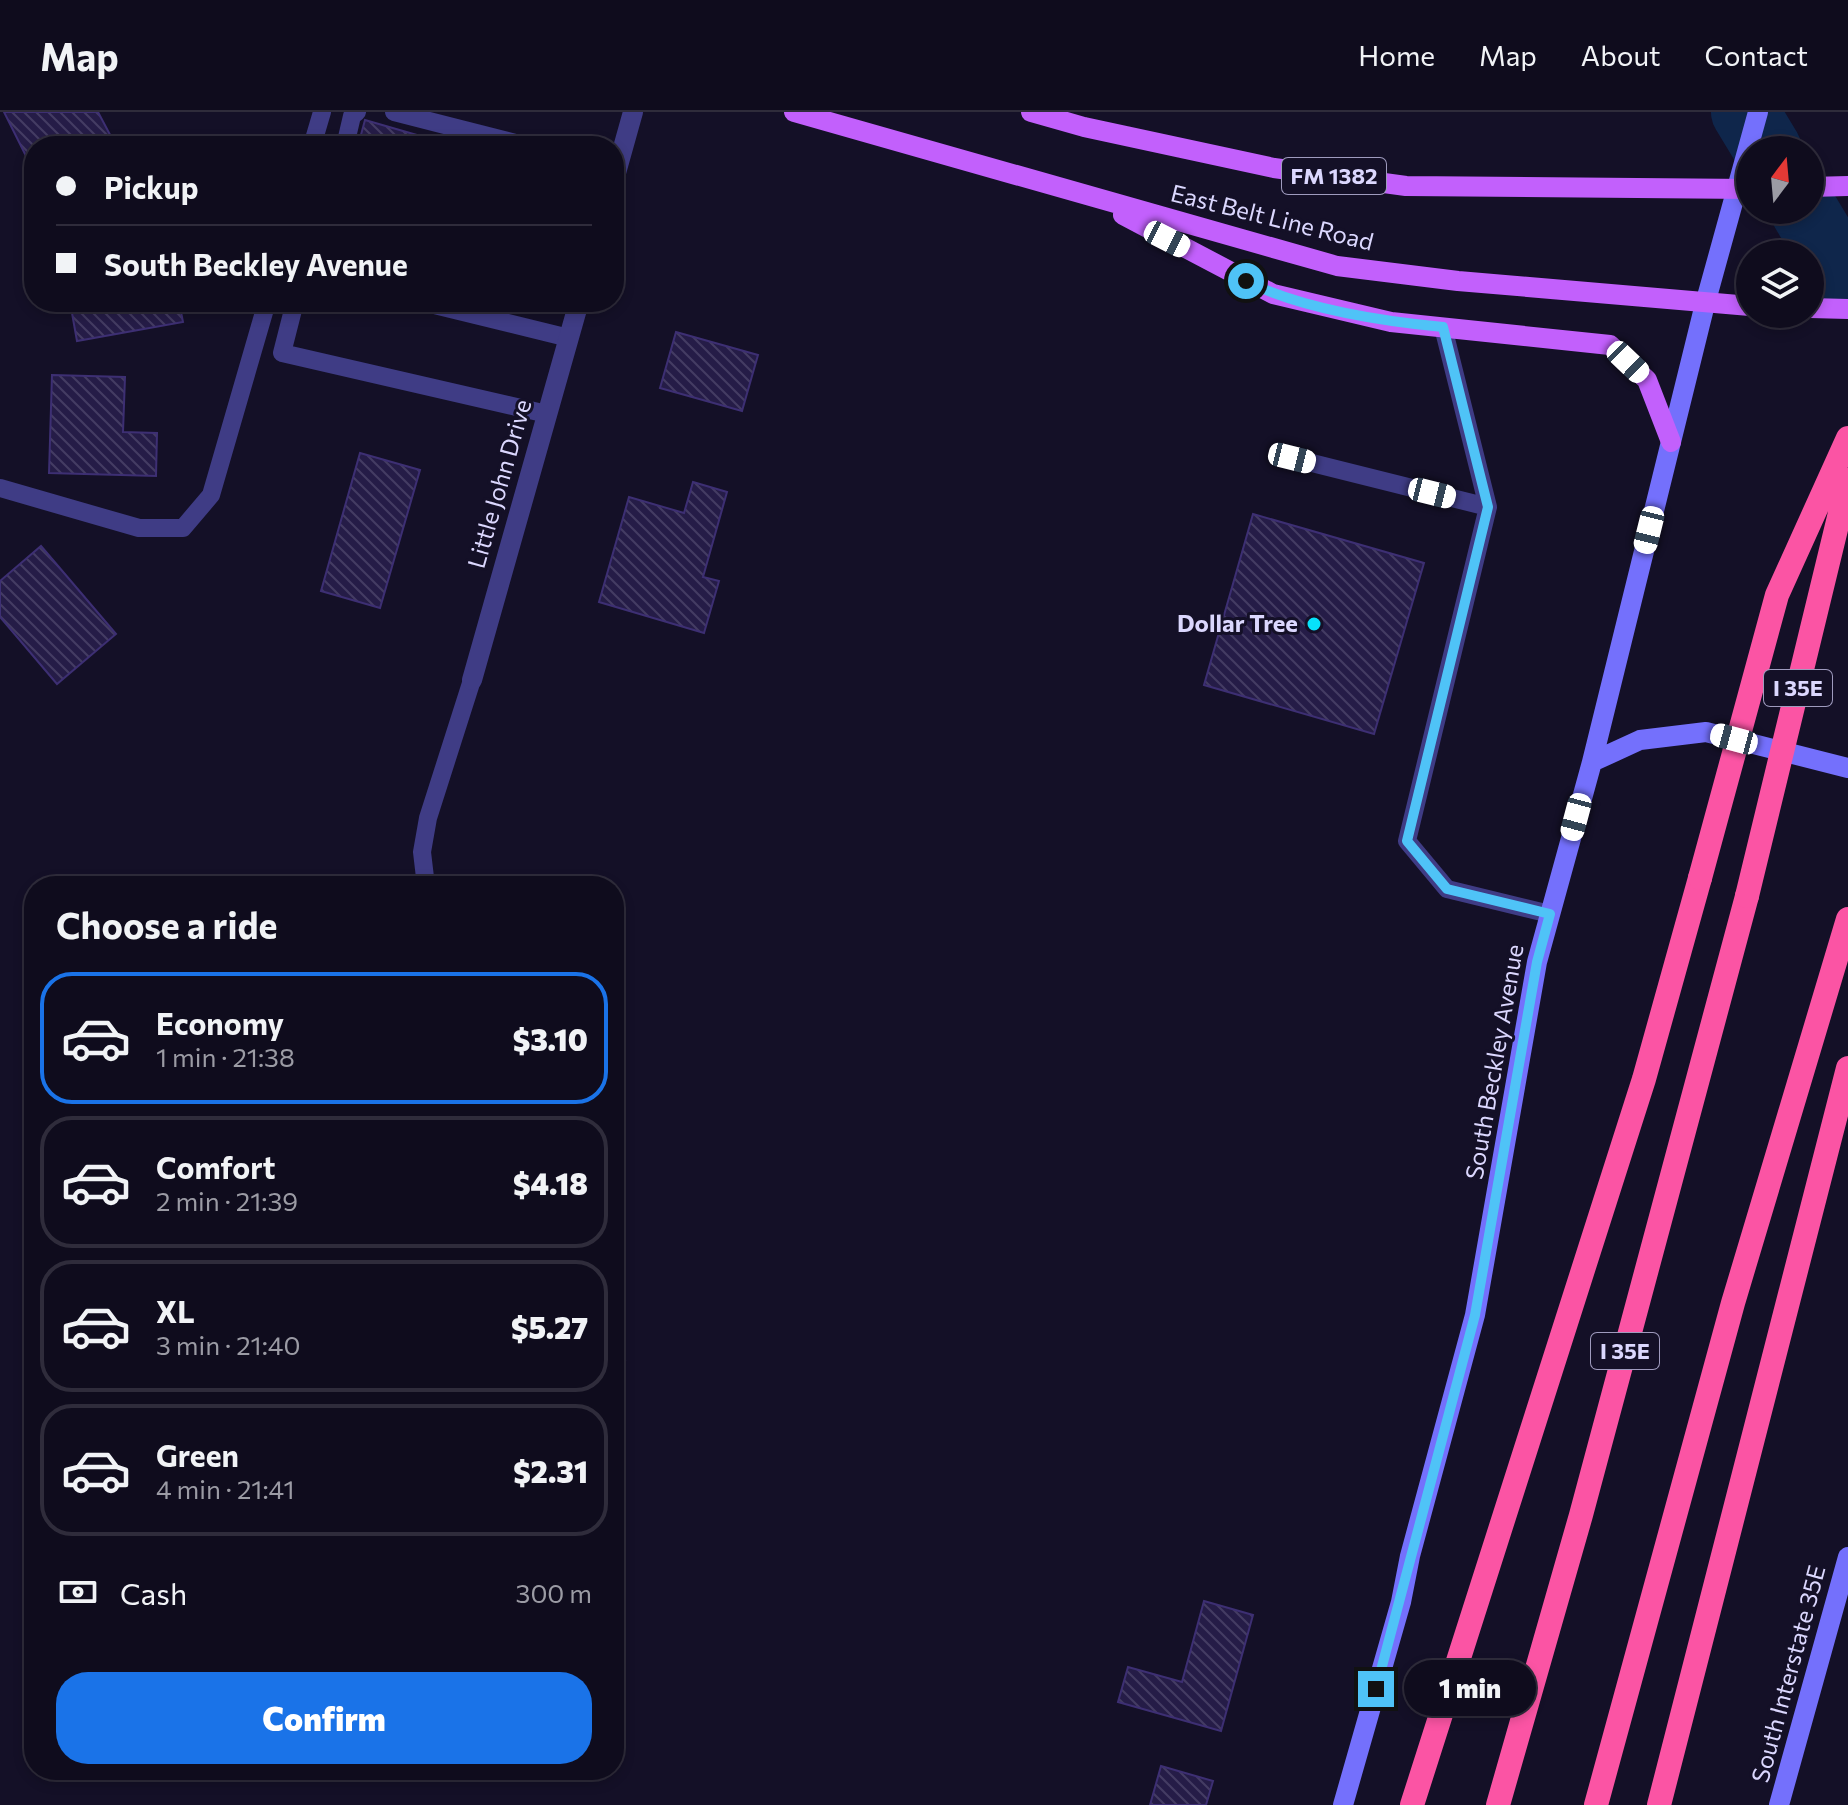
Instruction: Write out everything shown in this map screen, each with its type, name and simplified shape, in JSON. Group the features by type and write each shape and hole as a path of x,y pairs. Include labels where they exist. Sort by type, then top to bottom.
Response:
{"highway":[{"path":"1412,1805 1644,1079 1777,595 1848,438"},
{"name":"I 35E","path":"1498,1805 1581,1515 1747,896 1848,480"},
{"path":"1596,1805 1733,1303 1848,919"},
{"path":"1659,1805 1848,1068"}],"main road":[{"name":"East Belt Line Road","path":"794,112 1337,266 1736,306"},
{"name":"East Belt Line Road","path":"1031,112 1084,120 1274,168 1406,186 1736,189"},
{"name":"South Beckley Avenue","path":"1753,136 1758,112"},
{"path":"1824,187 1848,186"},
{"path":"1087,197 1273,294 1391,322 1610,345 1647,380 1671,442"},
{"name":"South Beckley Avenue","path":"1343,1805 1401,1602 1410,1556 1475,1315 1537,962 1592,762 1671,442 1715,305 1736,218"},
{"path":"1824,308 1848,309"},
{"path":"1592,762 1640,740 1706,732 1848,768"},
{"name":"South Interstate 35E","path":"1779,1805 1848,1557"}],"street":[{"path":"624,140 633,112"},
{"name":"Little John Drive","path":"472,680 576,312"}],"lane":[{"path":"315,136 322,112"},
{"path":"347,136 352,116 357,112"},
{"path":"394,112 488,136"},
{"path":"0,488 139,528 183,528 211,495 264,312"},
{"path":"292,312 282,353 547,414"},
{"path":"463,312 569,338"},
{"path":"1443,327 1488,507 1407,841 1447,889 1550,914"},
{"path":"1292,458 1488,507"},
{"path":"425,876 422,852 428,818 472,680"}],"building":[{"path":"4,112 98,112 111,136 24,136 24,152"},
{"path":"365,120 420,136 361,136"},
{"path":"72,312 181,312 183,322 77,341"},
{"path":"676,332 758,355 742,411 660,388"},
{"path":"52,375 125,377 123,432 157,433 156,476 49,473"},
{"path":"360,453 420,470 380,608 321,591"},
{"path":"693,482 727,492 703,577 719,581 704,633 599,602 629,497 684,513"},
{"name":"Dollar Tree","path":"1253,514 1424,563 1374,734 1204,685"},
{"path":"41,546 116,634 57,684 0,617 0,581"},
{"path":"1204,1601 1253,1615 1221,1731 1118,1702 1128,1667 1182,1682"},
{"path":"1161,1766 1213,1781 1206,1805 1150,1805"}],"waterway":[{"path":"1745,112 1760,136"},
{"path":"1812,224 1848,283"}],"place":[{"name":"Dollar Tree","path":"1314,624"}],"route":[{"path":"1246,281 1273,294 1391,322 1443,327 1488,507 1407,841 1447,889 1550,914 1537,962 1475,1315 1376,1689"}]}
